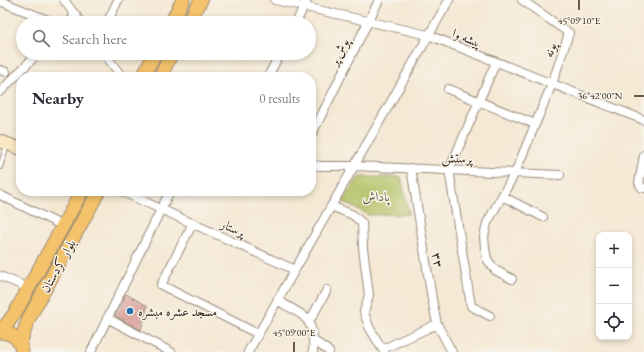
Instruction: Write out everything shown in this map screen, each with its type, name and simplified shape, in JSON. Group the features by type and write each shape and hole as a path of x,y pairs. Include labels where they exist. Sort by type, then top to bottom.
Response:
{"main road":[{"path":"175,16 183,0"},
{"path":"192,16 200,0"},
{"path":"146,72 152,60"},
{"path":"162,72 168,60"},
{"name":"بلوار کردستان","path":"0,329 7,324 16,313 79,196"},
{"name":"بلوار کردستان","path":"21,348 29,318 96,196"},
{"path":"0,332 10,334 16,338 21,348"}],"street":[{"path":"64,0 76,15"},
{"path":"110,16 118,0"},
{"name":"پیشه وا","path":"275,0 306,3 368,21 428,35 644,120"},
{"name":"پوش پر","path":"316,126 379,0"},
{"path":"248,352 448,0"},
{"name":"پونه","path":"522,0 569,33 552,84"},
{"path":"0,1 38,16"},
{"path":"300,16 306,3"},
{"path":"22,72 32,60"},
{"path":"109,60 118,72"},
{"path":"270,72 276,60"},
{"path":"490,316 471,306 449,170 496,62"},
{"path":"0,92 16,79"},
{"path":"512,279 495,270 487,259 484,237 487,223 515,173 552,84"},
{"path":"448,89 535,124"},
{"path":"4,142 16,147"},
{"path":"644,155 639,183 642,188 644,188"},
{"name":"پرستش","path":"316,165 560,175"},
{"name":"۳۳","path":"411,168 437,324 452,352"},
{"path":"0,195 63,226"},
{"name":"پرستار","path":"132,196 295,270"},
{"path":"91,352 168,196"},
{"path":"502,196 543,217"},
{"path":"331,206 353,215 362,223 363,248 369,294 364,312 369,327 383,351 437,324"},
{"path":"192,223 161,285 258,334"},
{"path":"0,276 29,288"},
{"path":"309,322 327,290"},
{"path":"277,300 302,315 309,322 314,341 313,352"},
{"path":"107,318 171,352"},
{"path":"314,341 326,348 328,352"}],"lane":[{"path":"0,167 4,142"}],"green space":[{"name":"پاداش","path":"359,177 401,177 409,214 368,215 342,201"}],"building":[{"name":"مسجد عشره مبشره","path":"126,294 147,306 141,330 115,316"}],"place":[{"name":"مسجد عشره مبشره","path":"130,311"}]}
